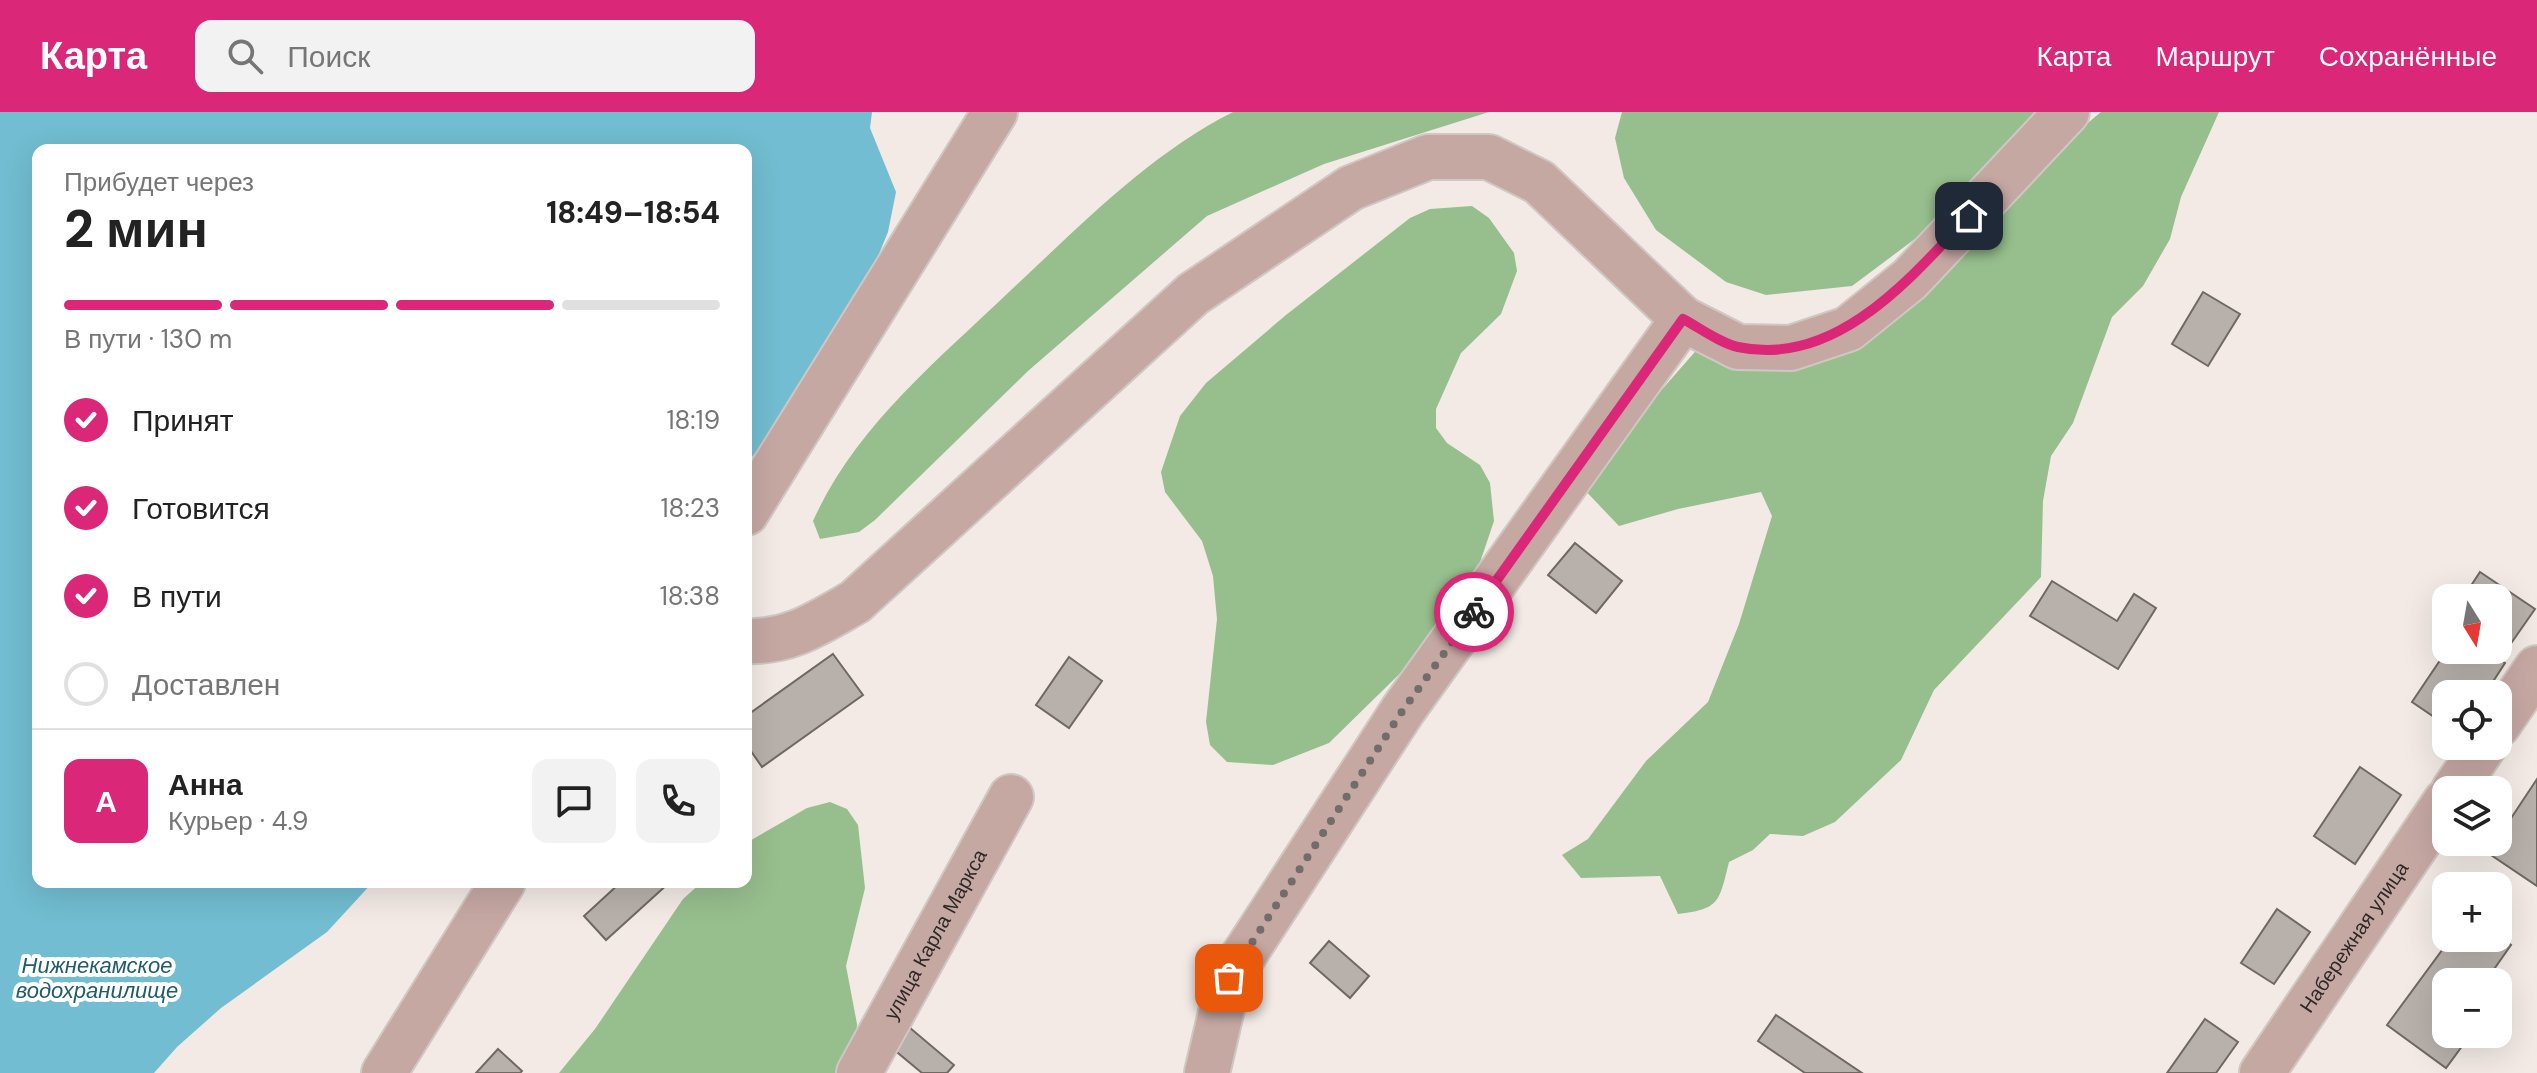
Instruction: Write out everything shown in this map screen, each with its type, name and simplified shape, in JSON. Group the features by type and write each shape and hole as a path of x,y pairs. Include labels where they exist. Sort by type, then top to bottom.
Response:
{"street":[{"path":"752,503 995,112"},
{"path":"752,641 772,642 810,627 855,602 1193,294 1351,188 1428,157 1489,157 1539,182 1683,319 1738,347 1791,348 1848,329 1910,279 2067,112"},
{"path":"1207,1073 1229,978 1403,710 1683,319"},
{"path":"2512,705 2537,668"},
{"name":"улица Карла Маркса","path":"859,1073 1011,797"},
{"name":"Набережная улица","path":"2262,1073 2432,822"},
{"path":"384,1073 499,888"}],"green space":[{"path":"1233,112 1489,112 1324,164 1207,216 1028,371 875,520 859,532 820,539 813,521 831,487 875,425 900,397 1116,194 1172,149"},
{"path":"1622,112 2037,112 1939,221 1852,286 1766,295 1726,282 1656,230 1624,178 1615,138"},
{"path":"2101,112 2219,112 2181,197 2170,239 2143,286 2112,317 2073,423 2051,456 2043,501 2041,577 1934,690 1901,760 1835,822 1803,836 1770,834 1753,850 1729,862 1720,895 1710,906 1678,914 1660,876 1581,878 1562,855 1588,839 1646,761 1708,702 1739,624 1772,516 1761,492 1678,509 1619,526 1579,484 1701,345 1835,351 2023,177"},
{"path":"1472,206 1489,218 1514,253 1517,271 1501,314 1461,353 1436,409 1436,428 1447,443 1480,465 1490,483 1494,521 1473,583 1425,649 1329,743 1273,765 1227,762 1210,745 1206,722 1217,619 1213,576 1202,541 1165,492 1161,472 1180,416 1206,383 1286,315 1410,218 1430,209"},
{"path":"830,802 847,809 858,825 865,888 846,966 857,1024 854,1067 850,1073 559,1073 595,1029 683,899 695,888 752,888 752,840 807,808"}],"water":[{"name":"Нижнекамское водохранилище","path":"0,112 872,112 870,128 896,192 888,232 874,266 803,390 752,457 752,144 32,144 32,888 367,888 327,932 221,1008 177,1047 154,1073 0,1073"}],"building":[{"path":"2203,292 2240,314 2208,366 2172,344"},
{"path":"1575,543 1622,581 1596,613 1548,575"},
{"path":"2480,572 2498,584 2472,584"},
{"path":"2052,581 2117,621 2134,594 2156,608 2118,669 2030,616"},
{"path":"2512,594 2535,609 2512,642"},
{"path":"833,654 863,695 762,767 752,753 752,712"},
{"path":"1069,657 1102,681 1069,728 1036,705"},
{"path":"2438,664 2504,664 2494,680 2432,680 2432,716 2412,702"},
{"path":"2360,767 2401,795 2355,864 2314,836"},
{"path":"2537,779 2537,886 2492,856 2512,856 2512,817"},
{"path":"614,888 663,888 606,940 584,916"},
{"path":"2277,909 2310,932 2274,984 2241,963"},
{"path":"1329,941 1369,976 1350,998 1310,963"},
{"path":"2441,952 2506,952 2495,968 2432,968 2432,1048 2461,1048 2446,1068 2387,1025"},
{"path":"1776,1015 1862,1073 1805,1073 1758,1041"},
{"path":"2205,1019 2238,1042 2216,1073 2167,1073"},
{"path":"903,1022 954,1065 947,1073 922,1073 886,1043"},
{"path":"498,1049 522,1071 476,1073"}],"way so far":[{"path":"1229,978 1403,710 1474,612"}],"route":[{"path":"1474,612 1683,319 1738,347 1791,348 1848,329 1910,279 1969,216"}]}
